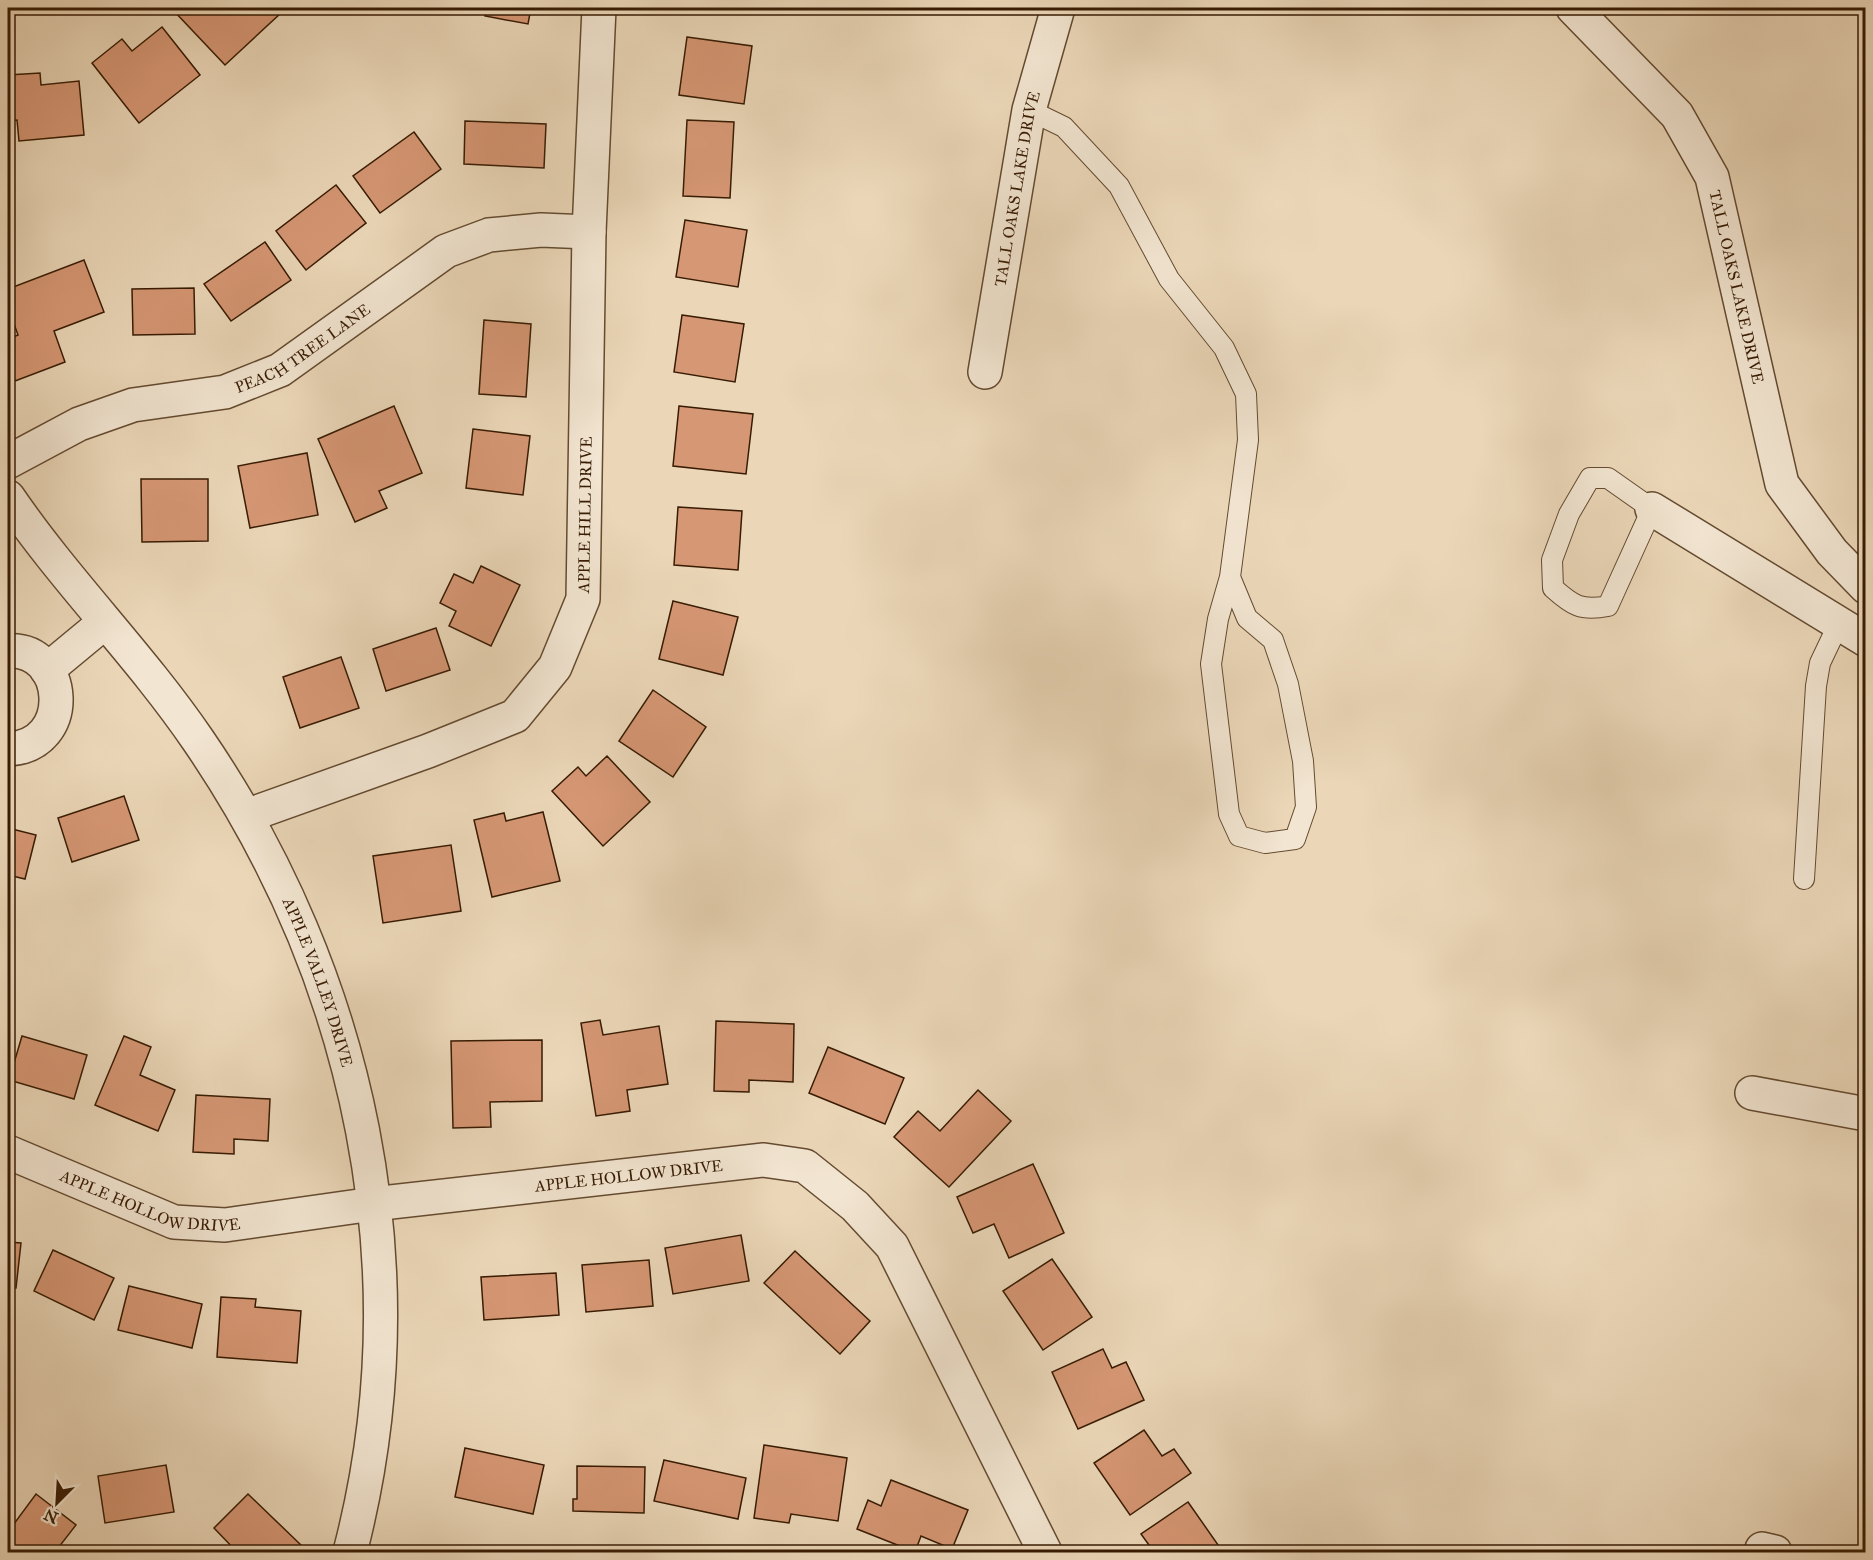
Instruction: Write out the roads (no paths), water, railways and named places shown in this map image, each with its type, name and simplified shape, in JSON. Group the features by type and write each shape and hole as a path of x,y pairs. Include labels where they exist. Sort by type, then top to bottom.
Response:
{"street":[{"name":"APPLE HILL DRIVE","path":"246,816 428,751 515,716 555,667 583,599 589,232 599,8"},
{"name":"TALL OAKS LAKE DRIVE","path":"985,372 1029,110 1058,8"},
{"name":"TALL OAKS LAKE DRIVE","path":"1572,8 1677,115 1712,177 1782,484 1832,552 1866,587"},
{"name":"PEACH TREE LANE","path":"8,462 79,424 133,405 225,392 280,370 446,251 489,235 541,230 589,232"},
{"name":"APPLE VALLEY DRIVE","path":"8,497 36,537 188,725 246,816 296,913 337,1022 360,1113 373,1204 380,1307 379,1360 369,1462 350,1552"},
{"path":"1652,509 1852,632"},
{"path":"47,670 105,622"},
{"path":"8,651 33,657 47,670 56,687 57,707 51,725 38,740 20,748 8,749"},
{"path":"1752,1093 1866,1114"},
{"name":"APPLE HOLLOW DRIVE","path":"8,1152 174,1222 225,1225 373,1204 764,1160 805,1166 855,1206 892,1246 1045,1552"}],"lane":[{"path":"1029,110 1064,128 1119,186 1169,279 1224,348 1246,394 1248,441 1230,577 1218,619 1211,664 1229,814 1239,836 1265,843 1295,839 1306,807 1303,761 1288,684 1273,640 1247,618 1230,577"},
{"path":"1590,478 1608,478 1652,509 1608,606 1589,610 1570,604 1553,588 1552,560 1569,514 1590,478"},
{"path":"1804,879 1816,686 1820,663 1852,632"}]}
